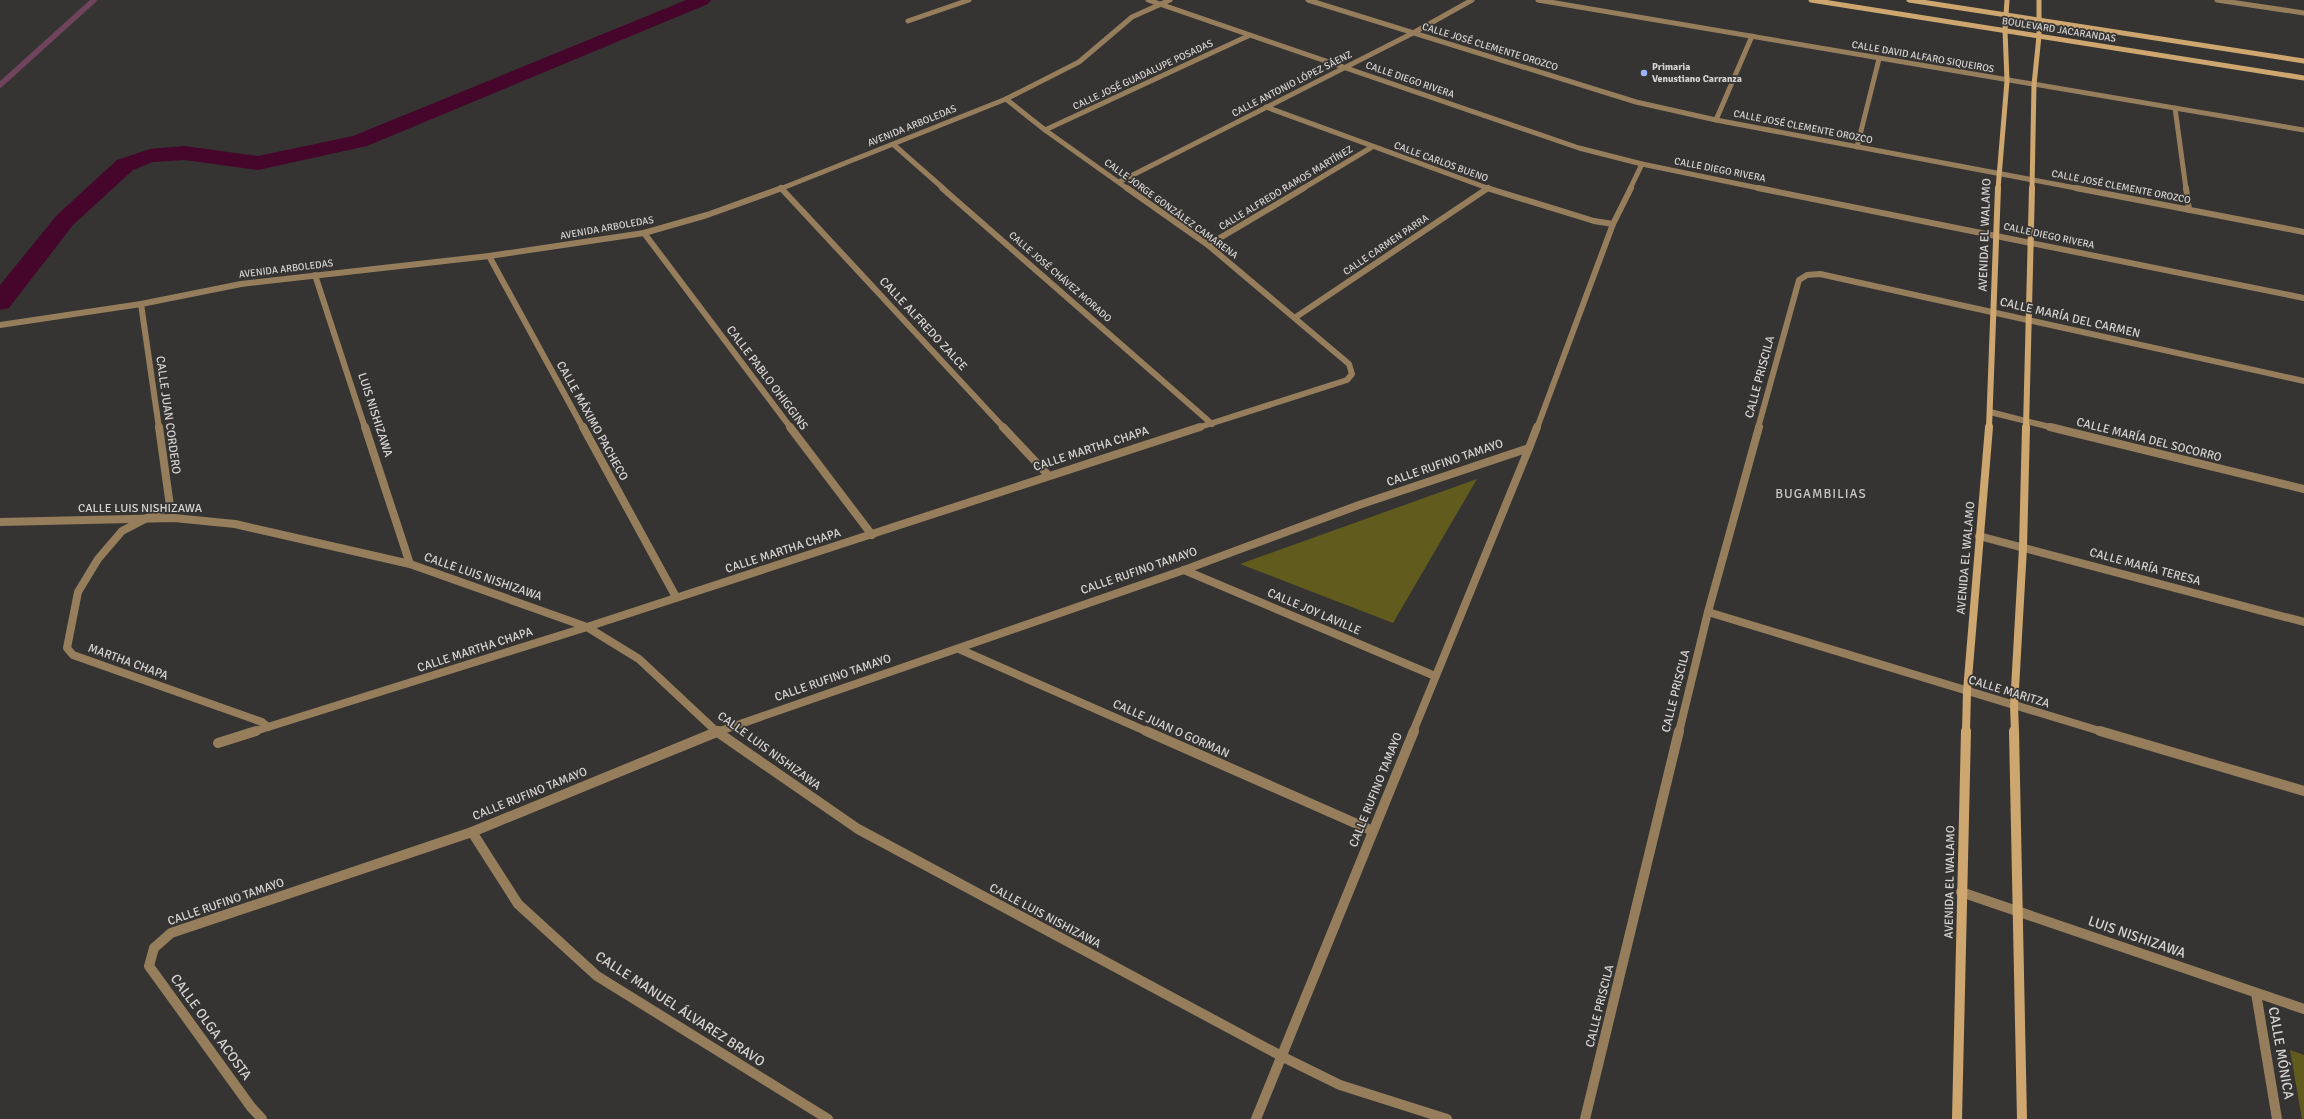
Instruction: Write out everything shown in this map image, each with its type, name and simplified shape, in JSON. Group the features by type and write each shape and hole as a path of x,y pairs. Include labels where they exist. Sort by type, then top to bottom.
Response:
{"street":[{"path":"908,21 969,0"},
{"name":"CALLE DIEGO RIVERA","path":"1148,0 1248,36 1579,148 1642,164 2304,298"},
{"name":"AVENIDA ARBOLEDAS","path":"2,325 141,304 240,284 489,256 644,233 707,215 781,188 894,145 1006,99 1079,62 1132,17 1170,0"},
{"name":"CALLE JOSÉ CLEMENTE OROZCO","path":"1308,0 1636,102 1716,120 1999,174 2032,178 2304,232"},
{"path":"1316,3 1323,0"},
{"name":"CALLE ANTONIO LÓPEZ SÁENZ","path":"1119,182 1413,33 1472,0"},
{"name":"CALLE DAVID ALFARO SIQUEIROS","path":"1538,0 2007,81 2304,130"},
{"name":"BOULEVARD JACARANDAS","path":"1811,0 2304,78"},
{"name":"BOULEVARD JACARANDAS","path":"1909,0 2304,61"},
{"name":"AVENIDA EL WALAMO","path":"1957,1119 1961,892 1967,691 1990,412 1999,174 2007,81 2005,30 2008,0"},
{"path":"2022,1119 2014,706 2023,548 2034,85 2039,36 2039,0"},
{"path":"2217,0 2304,13"},
{"name":"CALLE JOSÉ GUADALUPE POSADAS","path":"1045,130 1248,36"},
{"path":"1716,120 1752,36"},
{"path":"1857,147 1879,59"},
{"name":"CALLE JORGE GONZÁLEZ CAMARENA","path":"1006,99 1045,130 1208,245 1296,318 1348,364 1352,374"},
{"name":"CALLE CARLOS BUENO","path":"1266,107 1372,147 1488,188 1594,221 1613,224"},
{"path":"2175,108 2189,210"},
{"name":"CALLE JOSÉ CHÁVEZ MORADO","path":"894,145 1212,424"},
{"name":"CALLE ALFREDO RAMOS MARTÍNEZ","path":"1208,245 1372,147"},
{"name":"CALLE RUFINO TAMAYO","path":"1256,1119 1283,1057 1435,676 1529,448 1613,224 1642,164"},
{"name":"CALLE ALFREDO ZALCE","path":"781,188 1048,475"},
{"name":"CALLE CARMEN PARRA","path":"1296,318 1488,188"},
{"name":"CALLE PABLO OHIGGINS","path":"644,233 872,535"},
{"name":"CALLE MÁXIMO PACHECO","path":"489,256 676,597"},
{"name":"CALLE MARÍA DEL CARMEN","path":"1807,275 1820,274 2304,381"},
{"name":"LUIS NISHIZAWA","path":"315,275 410,564"},
{"name":"CALLE PRISCILA","path":"1585,1119 1708,612 1799,280 1807,275"},
{"name":"CALLE JUAN CORDERO","path":"141,304 170,506 149,518"},
{"name":"CALLE MARTHA CHAPA","path":"218,743 587,627 676,597 872,535 1048,475 1212,424 1346,380 1352,374"},
{"name":"CALLE MARÍA DEL SOCORRO","path":"1990,412 2304,489"},
{"name":"CALLE RUFINO TAMAYO","path":"154,948 171,933 472,832 717,732 1184,570 1359,505 1529,448"},
{"name":"CALLE LUIS NISHIZAWA","path":"0,522 149,518 202,520 235,524 410,564 587,627 639,659 717,732 858,829 1283,1057 1340,1085 1447,1119"},
{"name":"MARTHA CHAPA","path":"149,518 122,531 98,560 78,592 68,636 67,648 73,655 262,722 268,728"},
{"name":"CALLE MARÍA TERESA","path":"1980,536 2304,622"},
{"name":"CALLE JOY LAVILLE","path":"1184,570 1435,676"},
{"name":"CALLE MARITZA","path":"1708,612 2014,706 2304,791"},
{"name":"CALLE JUAN O GORMAN","path":"959,649 1373,831"},
{"name":"CALLE MANUEL ÁLVAREZ BRAVO","path":"472,832 518,904 597,976 828,1119"},
{"name":"LUIS NISHIZAWA","path":"1961,892 2018,910 2304,1009"},
{"name":"CALLE OLGA ACOSTA","path":"154,948 149,966 251,1107 262,1119"},
{"name":"CALLE MÓNICA","path":"2256,993 2277,1119"}],"shaded area":[{"path":"1477,479 1393,623 1240,564"},
{"path":"2290,1050 2304,1055 2304,1119 2302,1119"}],"waterway":[{"path":"0,85 94,0"},
{"path":"0,302 65,220 125,165 150,156 184,153 258,163 359,141 702,0"}],"place":[{"name":"Primaria Venustiano Carranza","path":"1644,73"}],"district":[{"name":"BUGAMBILIAS","path":"1821,494"}]}
